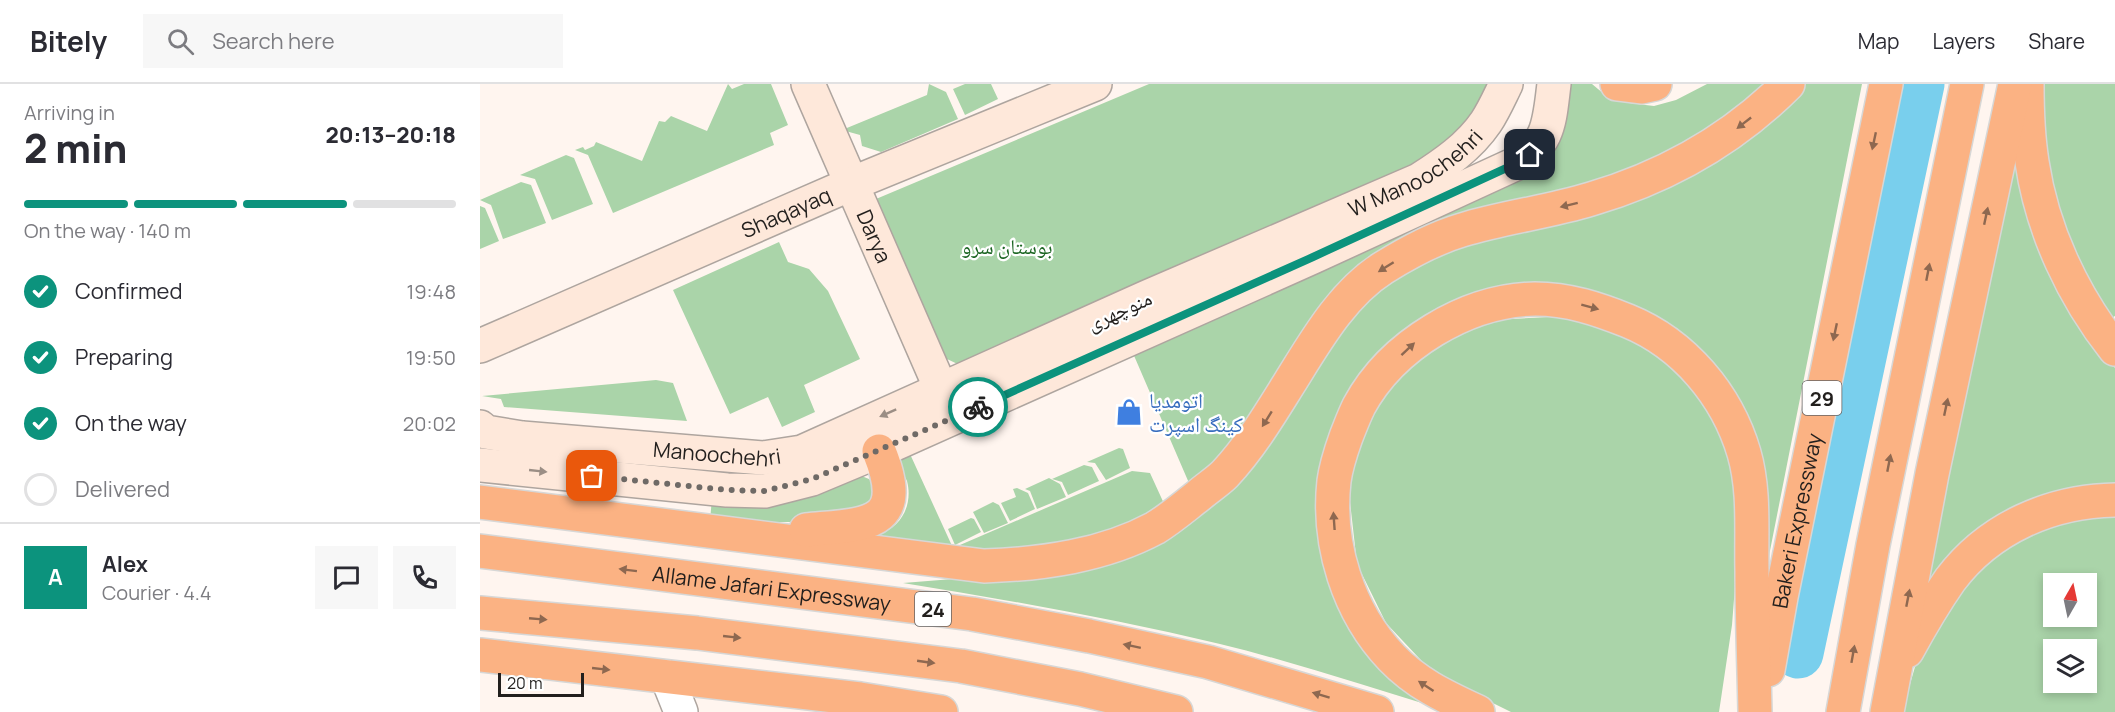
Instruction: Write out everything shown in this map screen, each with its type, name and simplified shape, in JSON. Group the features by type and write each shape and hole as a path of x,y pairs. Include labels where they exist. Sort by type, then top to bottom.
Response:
{"highway":[{"path":"1617,84 1641,87 1655,84"},
{"path":"480,502 984,566 1010,565 1071,556 1121,543 1157,527 1224,475 1259,432 1334,317 1363,284 1381,269 1417,249 1461,230 1592,199 1644,181 1692,158 1741,126 1788,84"},
{"name":"Bakeri Expressway","path":"1761,712 1781,597 1886,84"},
{"path":"1843,712 1873,545 1967,84"},
{"path":"1887,712 1932,474 2015,84"},
{"path":"2026,84 2032,162 2040,201 2072,284 2087,311 2115,349"},
{"path":"1478,712 1422,684 1390,656 1368,627 1349,591 1341,568 1334,518 1334,480 1340,455 1360,405 1378,380 1415,343 1444,323 1473,310 1534,299 1568,301 1600,309 1664,339 1692,364 1711,387 1730,418 1743,451 1750,478 1755,712"},
{"path":"749,536 858,525 876,519 887,505 890,491 888,472 879,451"},
{"path":"1893,676 1930,610 1951,579 1994,537 2053,508 2074,503 2115,501"},
{"name":"Allame Jafari Expressway","path":"480,551 983,616 1208,662 1377,712"},
{"path":"480,614 697,633 962,666 1080,689 1176,712"},
{"path":"480,655 860,699 941,712"}],"street":[{"name":"Darya","path":"808,84 941,389"},
{"name":"Shaqayaq","path":"480,346 851,184 1095,84"},
{"path":"1507,84 1522,105 1531,107 1543,104 1554,89"},
{"name":"W Manoochehri","path":"1306,245 1419,180 1456,154 1488,119 1507,84"},
{"name":"W Manoochehri","path":"1306,245 1513,165 1530,155 1539,146 1544,136 1554,89"},
{"name":"منوچهری","path":"941,389 1147,297 1306,245"},
{"name":"Manoochehri","path":"480,465 727,490 765,491 812,479 879,451 1306,245"},
{"name":"Manoochehri","path":"480,427 486,432 522,438 763,458 802,452 941,389"},
{"path":"668,677 681,712"}],"green space":[{"path":"728,84 732,89 744,84 771,84 788,125 770,133 774,145 613,213 588,155 575,150 583,147 585,150 594,146 596,142 642,161 659,121 665,122 671,116 707,131"},
{"path":"929,84 946,92 958,119 881,152 862,146 860,135 842,130 927,95"},
{"path":"965,84 991,84 998,99 965,115 953,89"},
{"name":"بوستان سرو","path":"1149,84 1493,84 1447,150 966,368 947,359 876,199"},
{"path":"1565,84 1592,84 1604,94 1629,103 1654,106 1676,100 1707,84 1772,84 1664,162 1420,235 1249,430 1192,490 1132,351 1496,184"},
{"path":"1805,84 1862,84 1765,576 1745,420 1564,288 1374,366 1327,561 1451,712 1220,644 1062,610 903,583 1053,571 1167,534 1361,300 1445,247 1592,213 1795,94"},
{"path":"2035,84 2115,84 2115,316 2106,321 2086,285 2050,185"},
{"path":"2018,112 2096,344 2115,368 2115,490 2084,492 1920,606"},
{"path":"566,155 574,158 593,204 552,220 535,179 520,175"},
{"path":"521,182 531,185 546,223 503,239 491,205 480,200"},
{"path":"480,206 485,208 499,241 480,249"},
{"path":"779,242 788,262 809,269 828,291 860,359 804,385 815,412 782,427 768,397 730,414 673,290"},
{"path":"1569,316 1633,336 1683,378 1726,433 1741,508 1732,625 1719,712 1511,712 1434,674 1386,623 1357,564 1348,484 1373,410 1419,351 1492,320"},
{"path":"656,380 673,383 687,421 504,407 501,399 482,396"},
{"path":"1119,448 1123,449 1130,468 1106,480 1095,463 1087,462"},
{"path":"910,454 953,548 1132,471 1150,473 1166,508 1129,529 1090,543 1049,551 1008,554 965,552 841,537 879,534 887,531 900,520 907,506 908,490 907,481 896,460"},
{"path":"1084,465 1092,467 1099,481 1068,495 1062,482 1052,479"},
{"path":"859,475 869,479 875,487 868,509 800,522 710,522 712,497"},
{"path":"1049,478 1060,484 1066,497 1037,509 1030,491 1025,489"},
{"path":"1017,488 1028,493 1035,509 1010,521 1001,503 1016,497 1013,489"},
{"path":"993,502 999,505 1008,523 984,533 973,512"},
{"path":"2115,512 2115,712 1902,712 1921,646 1946,602 2021,531"},
{"path":"971,518 974,519 981,532 955,545 948,529"}],"waterway":[{"path":"1798,653 1919,84"}],"way so far":[{"path":"592,476 727,490 765,491 812,479 978,407"}],"place":[{"name":"اتومدیا کینگ اسپرت","path":"1129,412"}],"route":[{"path":"978,407 1313,257 1513,165 1530,155"}]}
